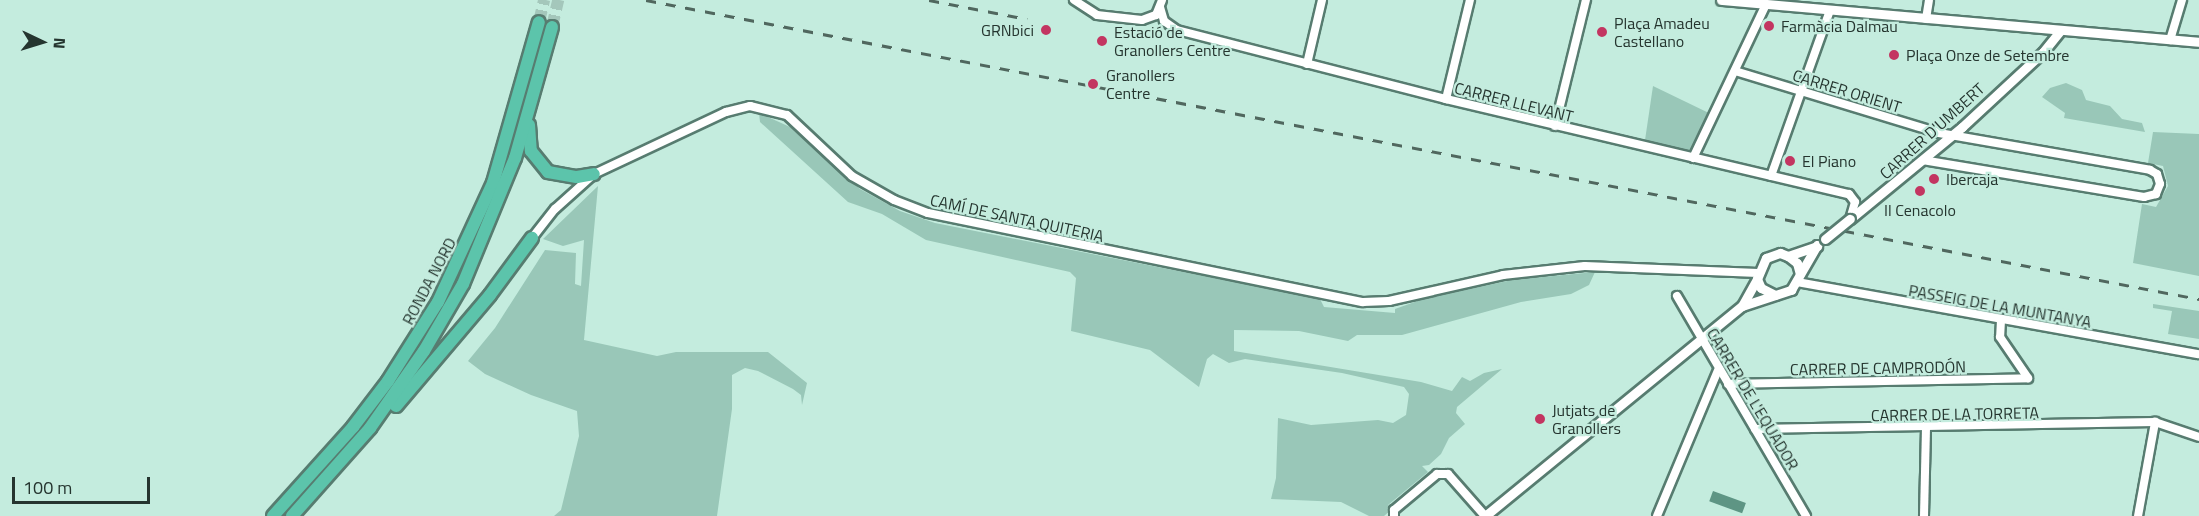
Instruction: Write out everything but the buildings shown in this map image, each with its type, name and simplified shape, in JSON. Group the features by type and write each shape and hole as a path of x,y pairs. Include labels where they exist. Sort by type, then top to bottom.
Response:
{"highway":[{"name":"RONDA NORD","path":"273,516 360,418 438,302 493,183 539,22"},
{"name":"RONDA NORD","path":"292,516 370,428 424,351 463,284 494,215 530,111 552,27"},
{"path":"530,111 531,151 543,168 557,175 594,174"},
{"path":"370,428 383,421 490,295 532,238"}],"street":[{"name":"CARRER LLEVANT","path":"1074,0 1097,15 1142,21 1152,18 1161,3"},
{"path":"1307,64 1322,0"},
{"path":"1446,99 1470,0"},
{"path":"1555,126 1586,0"},
{"path":"1722,0 2199,42"},
{"path":"1926,19 1929,0"},
{"path":"2170,40 2181,0"},
{"name":"CARRER LLEVANT","path":"1161,3 1164,21 1177,30 1555,126 1849,194 1857,209"},
{"path":"1693,158 1766,4"},
{"path":"1771,176 1830,10"},
{"name":"CARRER D'UMBERT","path":"1821,242 1850,219 1857,209 1924,160 1953,135 2043,52 2060,31"},
{"name":"CARRER ORIENT","path":"1735,71 1953,135 2150,170 2158,176 2160,187 2153,196 2144,197 1924,160"},
{"name":"CAMÍ DE SANTA QUITERIA","path":"532,238 555,209 594,174 726,112 765,107 787,115 852,176 894,200 937,216 1363,302 1407,296 1503,275 1585,266 1758,276"},
{"path":"1742,306 1758,276 1760,266 1772,254 1788,256 1821,242"},
{"path":"1394,516 1394,510 1437,474 1448,474 1485,516 1742,306 1791,290 1821,242"},
{"path":"1788,256 1797,263 1798,278"},
{"path":"1758,276 1761,288 1774,295"},
{"name":"PASSEIG DE LA MUNTANYA","path":"1798,278 2001,320 2199,354"},
{"name":"CARRER DE L'EQUADOR","path":"1677,296 1718,370 1806,516"},
{"name":"CARRER DE CAMPRODÓN","path":"1728,384 2028,378 2000,337 2001,320"},
{"path":"1657,516 1718,370"},
{"path":"2138,516 2155,422 2199,437"},
{"name":"CARRER DE LA TORRETA","path":"1755,429 1926,428 2155,422"},
{"path":"1924,516 1926,428"}],"shaded area":[{"path":"2066,83 2082,90 2086,100 2110,106 2122,119 2142,123 2145,132 2064,118 2065,113 2042,97 2050,88"},
{"path":"1653,86 1713,115 1693,158 1644,147"},
{"path":"759,113 790,127 860,189 900,211 935,223 1320,299 1324,307 1395,313 1395,309 1423,299 1512,280 1595,272 1589,285 1571,294 1521,302 1402,335 1357,335 1348,341 1299,331 1234,330 1234,351 1421,382 1452,391 1462,377 1470,381 1484,373 1502,369 1457,407 1456,413 1465,424 1449,438 1441,454 1429,465 1422,466 1428,472 1388,505 1391,510 1384,516 1369,516 1341,502 1271,499 1276,478 1278,418 1311,425 1378,420 1393,423 1406,415 1409,394 1404,387 1342,373 1245,359 1229,363 1213,354 1207,359 1199,387 1150,350 1071,331 1076,278 1070,272 926,240 882,214 848,202 760,122"},
{"path":"2153,132 2199,134 2199,276 2133,263 2142,204 2156,207 2168,186 2163,166 2148,163"},
{"path":"598,186 584,340 657,356 676,352 768,352 807,383 802,405 801,395 758,371 745,368 732,375 732,409 717,516 554,516 561,510 579,436 577,411 531,395 485,374 468,361 495,328 545,250 576,253 575,284 581,286 584,240 563,246 543,239"},
{"path":"2153,304 2199,311 2199,339 2168,334 2172,311 2153,308"},
{"path":"1713,491 1746,503 1742,513 1709,501"}],"tunnel":[{"path":"539,22 544,0"},
{"path":"552,27 558,0"}],"railway":[{"path":"646,0 2199,299"},
{"path":"929,0 1027,19"}],"place":[{"name":"Farmàcia Dalmau","path":"1769,26"},
{"name":"GRNbici","path":"1046,30"},
{"name":"Plaça Amadeu Castellano","path":"1602,32"},
{"name":"Estació de Granollers Centre","path":"1102,41"},
{"name":"Plaça Onze de Setembre","path":"1894,55"},
{"name":"Granollers Centre","path":"1093,84"},
{"name":"El Piano","path":"1790,161"},
{"name":"Ibercaja","path":"1934,179"},
{"name":"Il Cenacolo","path":"1920,191"},
{"name":"Jutjats de Granollers","path":"1540,419"}]}
